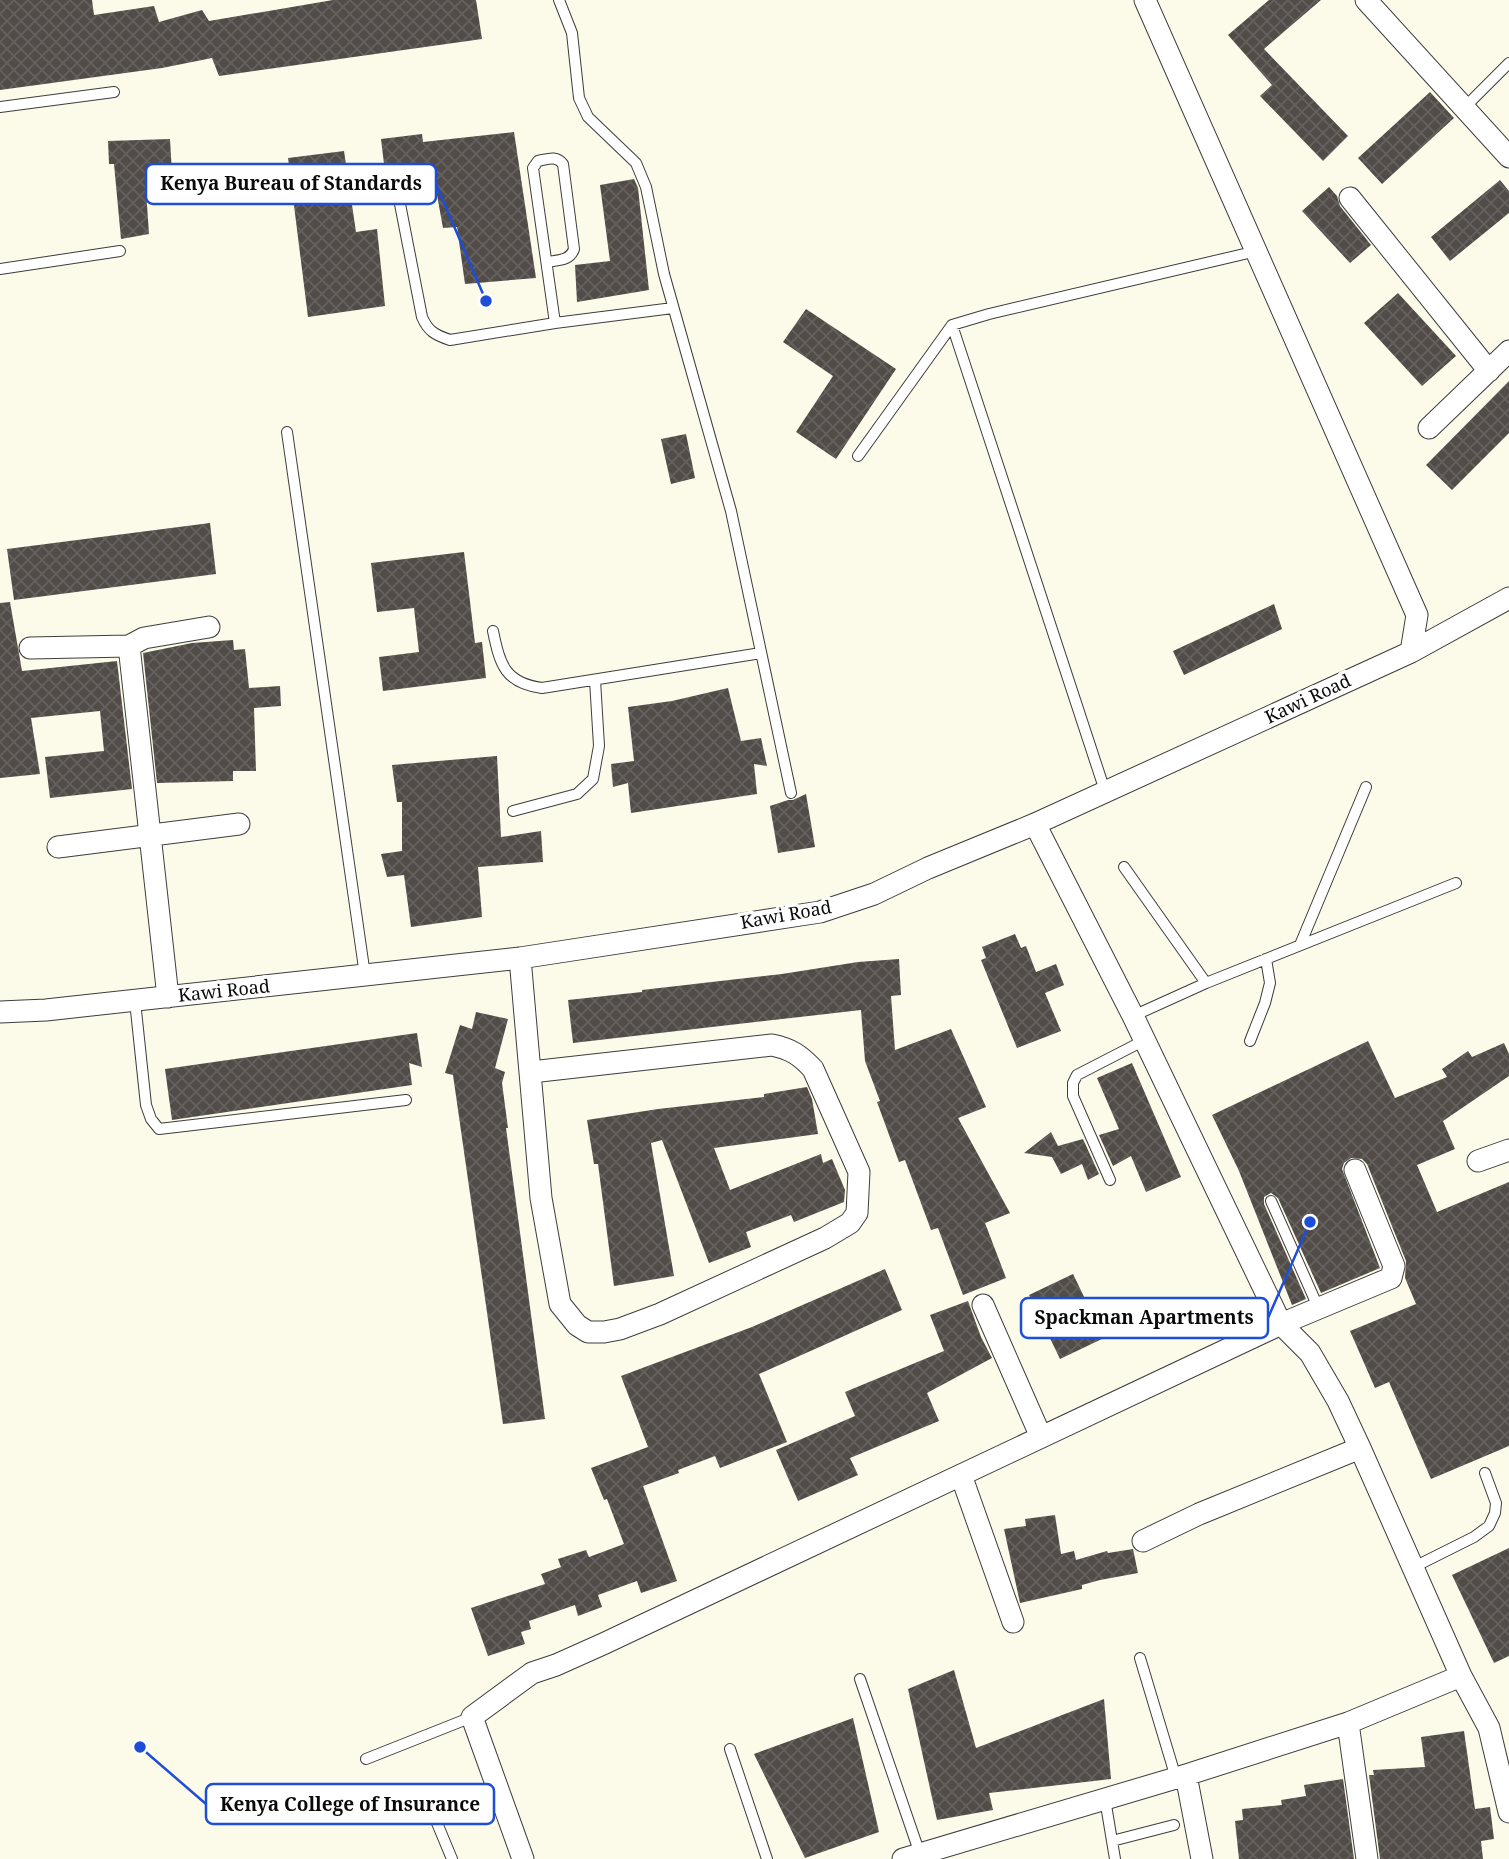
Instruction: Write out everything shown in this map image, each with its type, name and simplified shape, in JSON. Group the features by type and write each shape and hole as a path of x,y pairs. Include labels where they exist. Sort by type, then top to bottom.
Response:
{"street":[{"path":"1145,0 1417,615 1411,652"},
{"path":"1373,3 1509,157"},
{"path":"1350,198 1489,371"},
{"path":"1429,428 1509,352"},
{"name":"Kawi Road","path":"0,1012 135,1001 520,958 820,912 874,894 1035,824 1411,652 1509,598"},
{"path":"30,648 129,646 144,638 209,627"},
{"path":"129,646 168,997"},
{"path":"58,847 239,824"},
{"path":"1035,824 1133,1016 1281,1324 1301,1341 1310,1353 1338,1401 1461,1676 1489,1728 1509,1812"},
{"path":"520,958 541,1198 555,1283 560,1304 569,1317 588,1332 620,1329 660,1314 825,1238 850,1223 857,1213 859,1172 813,1069 801,1055 789,1048 772,1045 531,1072"},
{"path":"1478,1161 1509,1150"},
{"path":"523,1859 472,1717 532,1673 603,1644 1281,1324 1391,1278 1394,1266 1354,1170"},
{"path":"983,1305 1041,1437"},
{"path":"1143,1541 1199,1514 1360,1448"},
{"path":"961,1475 1013,1622"},
{"path":"926,1855 1348,1723 1461,1676"},
{"path":"1348,1723 1367,1859"},
{"path":"1181,1776 1202,1859"}],"lane":[{"path":"559,0 572,33 579,98 588,117 636,163 646,187 673,308 731,511 792,793"},
{"path":"1464,108 1509,63"},
{"path":"0,107 114,92"},
{"path":"547,262 568,258 574,249 563,164 554,158 538,161 533,168 555,323"},
{"path":"400,204 422,317 426,328 435,335 450,340 673,308"},
{"path":"0,269 120,251"},
{"path":"858,456 952,325 1257,251"},
{"path":"952,325 1105,791"},
{"path":"287,432 365,975"},
{"path":"492,631 501,664 509,675 525,685 542,688 761,653"},
{"path":"513,811 577,794 593,779 599,746 595,680"},
{"path":"1300,945 1366,788"},
{"path":"1124,867 1206,983"},
{"path":"1133,1016 1206,983 1456,883"},
{"path":"1250,1041 1270,983 1266,959"},
{"path":"135,1001 146,1105 150,1119 159,1129 406,1100"},
{"path":"1110,1180 1073,1096 1073,1083 1077,1075 1143,1041"},
{"path":"1271,1201 1318,1307"},
{"path":"1414,1567 1474,1537 1489,1526 1496,1503 1485,1473"},
{"path":"1140,1658 1181,1776"},
{"path":"860,1679 926,1855"},
{"path":"366,1759 472,1717"},
{"path":"730,1749 767,1859"},
{"path":"1105,1799 1115,1859"},
{"path":"436,1823 452,1859"},
{"path":"1112,1841 1174,1825"}],"building":[{"path":"0,0 92,0 94,15 154,6 159,22 202,10 209,21 333,0 476,0 482,39 219,76 212,58 162,68 0,90"},
{"path":"1269,0 1321,0 1264,49 1348,136 1323,161 1260,96 1272,85 1228,35"},
{"path":"1430,92 1454,118 1382,184 1358,158"},
{"path":"514,132 536,278 465,284 457,227 443,228 435,184 387,189 381,139 422,134 423,142"},
{"path":"170,139 173,191 146,191 149,234 121,239 114,164 109,164 108,141"},
{"path":"344,151 356,232 377,229 385,306 308,317 288,158"},
{"path":"634,179 638,188 649,290 577,302 575,265 610,261 600,185"},
{"path":"1500,180 1509,191 1509,213 1450,261 1431,237"},
{"path":"1329,187 1337,196 1340,206 1371,245 1350,263 1302,211"},
{"path":"1398,293 1456,356 1422,386 1364,323"},
{"path":"806,309 896,369 836,459 796,432 833,376 783,342"},
{"path":"1509,381 1509,433 1452,490 1426,465"},
{"path":"686,434 695,478 671,484 661,439"},
{"path":"210,523 216,574 14,600 7,549"},
{"path":"464,552 475,643 482,642 486,678 383,691 379,657 419,652 414,608 377,612 371,563"},
{"path":"10,602 22,671 117,661 132,789 50,798 45,757 104,751 100,711 31,718 40,774 0,778 0,603"},
{"path":"1274,604 1282,629 1184,675 1173,651"},
{"path":"233,640 234,650 245,649 249,688 280,686 281,706 254,708 256,771 233,771 233,781 157,783 143,653 192,643"},
{"path":"728,688 741,741 761,738 767,766 754,764 757,794 631,813 628,783 613,787 611,764 634,761 628,707 672,701"},
{"path":"497,756 501,837 541,831 543,862 478,867 482,917 411,927 404,875 387,877 381,854 402,851 402,802 397,802 392,765"},
{"path":"806,794 815,847 778,853 770,806"},
{"path":"1015,934 1021,948 1026,946 1036,972 1056,964 1064,985 1045,993 1061,1031 1017,1048 981,960 986,958 982,947"},
{"path":"899,959 901,995 891,996 895,1050 951,1029 986,1107 958,1118 1010,1213 985,1223 1006,1278 963,1295 938,1228 931,1230 905,1160 899,1162 877,1102 880,1101 865,1061 861,1010 573,1043 568,1000"},
{"path":"476,1012 508,1019 495,1068 505,1072 502,1083 506,1128 545,1419 503,1424 453,1075 445,1073 460,1025 472,1029"},
{"path":"417,1033 422,1067 409,1063 412,1085 172,1120 165,1069"},
{"path":"1368,1041 1395,1098 1447,1077 1442,1069 1468,1051 1472,1057 1504,1043 1509,1054 1509,1076 1443,1121 1455,1149 1417,1165 1437,1212 1509,1182 1509,1446 1431,1479 1389,1382 1375,1388 1350,1331 1416,1304 1405,1278 1406,1261 1367,1164 1362,1159 1351,1158 1344,1163 1342,1169 1380,1268 1321,1293 1278,1198 1271,1193 1264,1197 1264,1204 1306,1299 1292,1305 1239,1171 1212,1115"},
{"path":"1132,1063 1181,1177 1146,1192 1131,1156 1113,1166 1099,1135 1119,1129 1097,1078"},
{"path":"807,1087 812,1099 818,1134 714,1148 730,1190 821,1154 823,1163 832,1159 845,1190 844,1202 794,1222 791,1215 746,1232 751,1247 709,1263 662,1140 651,1143 674,1276 614,1286 598,1164 594,1164 587,1120 764,1097 764,1094"},
{"path":"1051,1132 1058,1146 1083,1139 1099,1174 1088,1180 1082,1164 1061,1174 1052,1157 1024,1153"},
{"path":"885,1269 902,1310 759,1374 787,1442 720,1468 715,1456 643,1486 677,1581 641,1593 637,1581 598,1595 602,1607 578,1616 575,1605 529,1621 531,1629 521,1632 525,1644 488,1656 471,1608 545,1584 541,1574 561,1567 558,1559 586,1550 589,1557 624,1544 607,1499 604,1500 591,1468 648,1447 621,1376 752,1327"},
{"path":"1073,1274 1104,1338 1060,1359 1029,1295"},
{"path":"968,1301 992,1358 927,1393 939,1421 850,1458 858,1475 798,1501 776,1450 855,1416 845,1392 944,1351 930,1315"},
{"path":"1055,1515 1061,1554 1074,1551 1076,1560 1107,1551 1133,1549 1138,1573 1100,1580 1082,1585 1082,1589 1020,1603 1004,1529 1026,1526 1025,1519"},
{"path":"1509,1548 1509,1656 1494,1663 1452,1575"},
{"path":"954,1670 976,1748 1104,1699 1111,1779 989,1793 993,1810 937,1820 908,1689"},
{"path":"853,1718 879,1832 805,1858 754,1754"},
{"path":"1464,1731 1475,1809 1490,1807 1494,1839 1481,1841 1483,1859 1380,1859 1369,1775 1374,1775 1373,1770 1425,1767 1421,1737"},
{"path":"1343,1779 1354,1859 1239,1859 1235,1821 1243,1820 1242,1809 1282,1805 1281,1800 1306,1796 1304,1785"}],"place":[{"name":"Kenya Bureau of Standards","path":"486,301"},
{"name":"Spackman Apartments","path":"1310,1222"},
{"name":"Kenya College of Insurance","path":"140,1747"}]}
